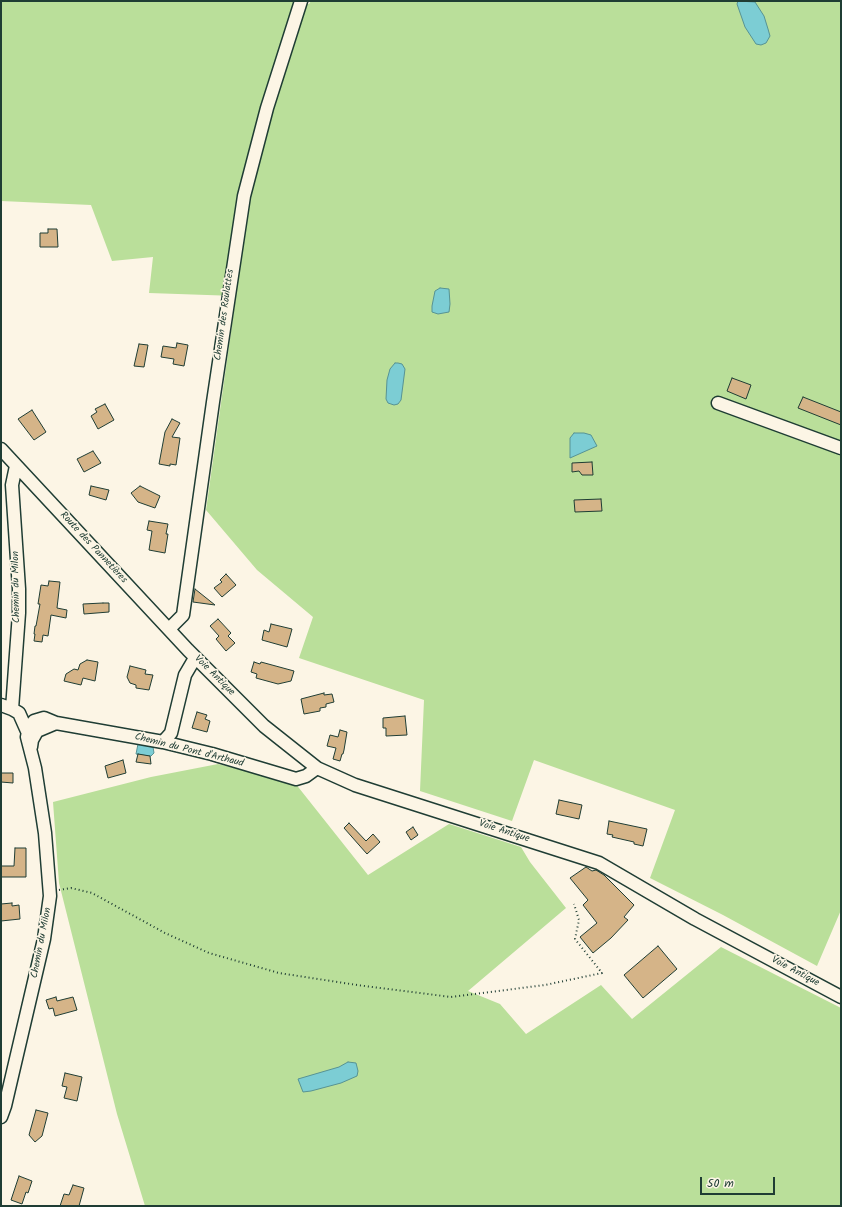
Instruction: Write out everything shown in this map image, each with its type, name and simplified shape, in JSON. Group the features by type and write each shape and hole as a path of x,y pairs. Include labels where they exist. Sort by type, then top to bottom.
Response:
{"street":[{"name":"Chemin des Roulattes","path":"169,629 183,615 215,386 244,196 267,108 301,1"},
{"path":"718,403 841,448"},
{"name":"Route des Pannetières","path":"1,449 185,647"},
{"name":"Chemin du Milon","path":"11,709 19,613 19,589 12,485 16,466"},
{"name":"Voie Antique","path":"185,647 264,726 317,768 355,785 599,863 695,919 841,997"},
{"path":"163,742 170,734 185,675 195,658"},
{"path":"11,709 41,719"},
{"path":"11,709 27,731 34,721 44,718 56,723"},
{"path":"31,752 32,740 36,731 56,723"},
{"name":"Chemin du Pont d'Arthaud","path":"56,723 163,742 212,754 296,779 306,776 317,768"},
{"name":"Chemin du Milon","path":"1,1116 5,1106 44,939 50,892 45,833 27,731"}],"path":[{"path":"50,892 71,888 92,893 164,933 209,952 279,973 451,997 545,986 602,973 575,939 579,920 574,904"}],"green space":[{"path":"1,1 286,1 309,4 311,1 841,1 841,910 817,966 723,915 650,878 675,810 534,760 512,821 420,791 424,700 299,658 313,617 257,570 206,510 236,296 149,293 153,257 112,261 91,205 1,201"},
{"path":"218,764 295,783 368,875 449,824 521,847 530,862 566,908 468,991 500,1004 526,1034 601,985 632,1019 721,947 841,1008 841,1206 145,1206 117,1114 59,883 53,802 151,777"}],"water":[{"path":"738,1 755,2 764,16 770,36 766,43 761,45 756,44 745,27 737,4"},
{"path":"440,288 449,289 450,304 449,312 438,314 432,312 432,306 435,291"},
{"path":"395,363 402,364 405,369 401,400 398,404 394,405 388,403 386,399 387,380 390,369"},
{"path":"574,433 591,435 597,446 570,458 570,438"},
{"path":"138,744 153,747 154,753 151,756 136,754"},
{"path":"348,1062 356,1063 358,1071 357,1076 341,1083 303,1092 298,1079 339,1067"}],"building":[{"path":"48,229 57,229 58,247 40,247 40,233 48,233"},
{"path":"177,343 188,345 184,366 173,364 174,359 161,357 163,346 176,348"},
{"path":"139,344 148,345 144,367 134,366"},
{"path":"732,378 751,385 746,399 727,391"},
{"path":"803,397 841,412 841,425 798,408"},
{"path":"105,404 114,420 98,429 91,416 97,412 95,409"},
{"path":"32,410 46,432 34,440 18,419"},
{"path":"172,419 180,423 172,437 180,438 176,465 170,464 170,466 159,464 165,432"},
{"path":"93,451 101,463 84,472 77,459"},
{"path":"592,462 593,475 582,475 579,471 572,472 572,463"},
{"path":"91,486 109,490 106,500 89,495"},
{"path":"140,486 160,496 155,508 138,502 131,493"},
{"path":"601,499 602,511 575,512 574,500"},
{"path":"149,521 168,524 165,553 149,550 152,531 147,530"},
{"path":"226,574 236,585 222,597 214,588 222,582 220,580"},
{"path":"49,581 60,582 57,608 67,610 66,618 51,615 48,636 43,635 42,642 34,641 35,626 40,604 38,604 41,585 48,586"},
{"path":"195,589 215,605 193,602"},
{"path":"109,603 109,612 84,614 83,604"},
{"path":"218,619 231,633 228,636 235,643 226,651 216,639 219,636 210,626"},
{"path":"271,624 292,629 287,647 262,640 264,630 269,632"},
{"path":"87,660 98,662 95,681 83,678 81,685 64,681 66,674 74,669 78,670 80,664"},
{"path":"254,662 260,664 261,662 294,671 291,681 278,684 256,678 257,674 251,672"},
{"path":"130,666 146,670 145,674 153,675 149,690 136,688 136,685 130,683 127,677"},
{"path":"324,693 324,695 332,694 334,702 326,704 326,707 320,708 320,711 304,714 301,699"},
{"path":"197,712 207,715 205,719 210,721 207,732 192,728"},
{"path":"405,716 407,735 386,736 386,728 383,728 383,718"},
{"path":"340,730 347,732 344,750 340,761 333,759 336,748 327,746 330,735 338,737"},
{"path":"138,754 150,756 151,764 136,762"},
{"path":"123,760 126,773 108,778 105,766"},
{"path":"1,773 13,773 13,783 1,782"},
{"path":"559,800 582,805 579,819 556,814"},
{"path":"609,821 647,829 643,846 634,844 634,842 612,837 613,835 607,834"},
{"path":"349,823 366,841 373,834 380,842 367,854 344,828"},
{"path":"413,827 418,835 411,840 406,832"},
{"path":"15,848 26,848 26,877 1,877 1,866 14,866"},
{"path":"586,867 592,871 596,870 604,875 634,905 624,917 628,920 611,938 593,953 580,937 597,923 583,905 588,900 570,878"},
{"path":"12,903 12,906 19,905 20,919 1,921 1,904"},
{"path":"658,946 677,969 643,998 624,975"},
{"path":"56,997 57,1001 73,997 77,1010 55,1016 53,1008 49,1009 46,1000"},
{"path":"65,1073 82,1077 77,1101 64,1098 67,1087 62,1086"},
{"path":"36,1110 48,1113 42,1136 35,1142 29,1135"},
{"path":"19,1176 32,1181 22,1204 11,1200"},
{"path":"73,1185 84,1188 79,1206 60,1206 64,1194 69,1195"}]}
